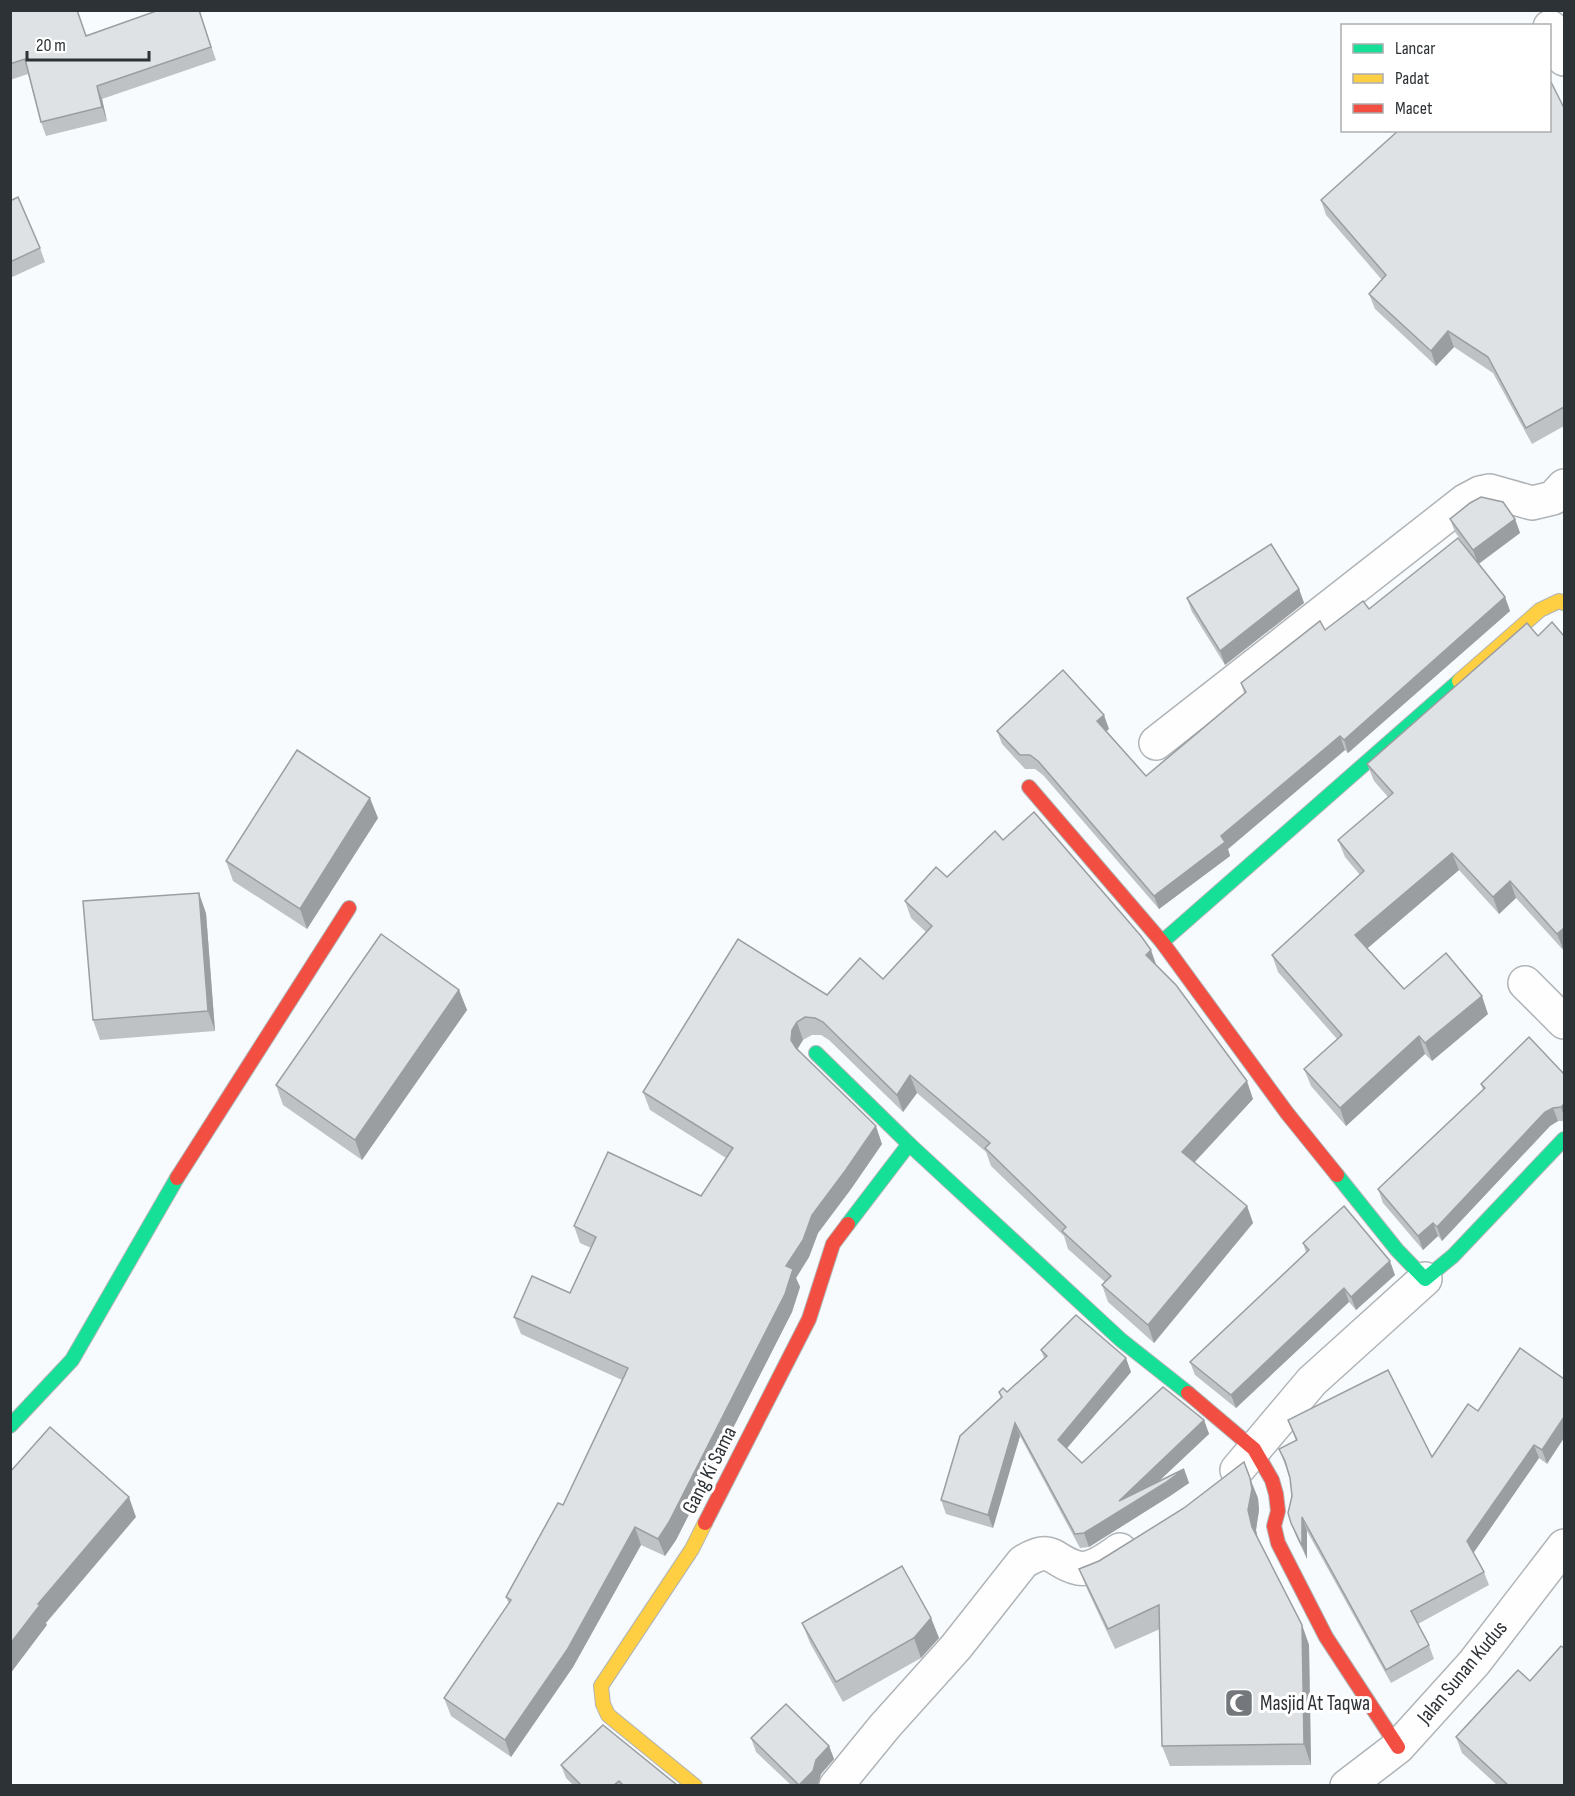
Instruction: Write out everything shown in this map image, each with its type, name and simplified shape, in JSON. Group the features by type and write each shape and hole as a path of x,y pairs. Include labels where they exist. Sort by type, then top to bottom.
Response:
{"street":[{"path":"1542,10 1548,24"},
{"path":"1551,30 1564,59"},
{"path":"1156,743 1465,501 1480,493 1490,491 1532,503 1553,498 1564,486"},
{"path":"1162,942 1540,610 1559,601 1564,603"},
{"path":"1029,787 1162,942 1287,1113 1396,1250 1425,1279"},
{"path":"10,1426 72,1360 189,1157 349,908"},
{"path":"1525,983 1564,1022"},
{"path":"816,1053 909,1144 1121,1340 1254,1449 1272,1480 1276,1494 1278,1510 1274,1526 1278,1543 1326,1637 1398,1747"},
{"path":"1213,1489 1237,1471 1312,1381 1453,1256 1564,1139"},
{"name":"Gang Ki Sama","path":"695,1785 608,1715 603,1704 601,1686 692,1549 809,1319 833,1244 909,1144"},
{"path":"836,1785 956,1647 1023,1562 1044,1552 1080,1569 1096,1565 1143,1535"},
{"name":"Jalan Sunan Kudus","path":"1347,1785 1398,1747 1474,1663 1564,1546"}],"building":[{"path":"10,10 77,10 86,36 159,10 199,10 211,47 97,86 102,107 41,122 25,59 10,64"},
{"path":"1551,82 1564,108 1564,407 1526,428 1488,357 1448,331 1431,351 1369,294 1386,275 1321,200 1397,132 1551,132"},
{"path":"18,197 40,248 10,262 10,201"},
{"path":"1481,497 1503,502 1515,519 1473,550 1450,519"},
{"path":"1458,538 1505,597 1344,740 1340,736 1221,836 1225,842 1154,896 1038,761 1030,755 1020,755 997,731 1063,670 1104,715 1097,721 1146,776 1246,692 1241,683 1320,621 1325,630 1363,601 1369,609"},
{"path":"1271,544 1299,589 1220,651 1187,598"},
{"path":"1552,622 1564,636 1564,928 1557,934 1510,881 1493,897 1452,853 1355,935 1404,989 1446,953 1482,996 1425,1043 1419,1036 1340,1108 1304,1069 1342,1035 1272,955 1364,871 1338,840 1393,793 1367,764 1527,623 1538,636"},
{"path":"297,750 370,798 300,909 226,861"},
{"path":"1034,812 1141,936 1151,950 1146,955 1176,985 1247,1081 1182,1152 1247,1206 1148,1325 1102,1285 1111,1276 1062,1231 1066,1227 985,1148 990,1143 910,1075 897,1095 823,1022 805,1017 797,1022 792,1030 791,1040 796,1048 876,1126 812,1215 803,1240 786,1266 793,1269 785,1294 669,1522 658,1539 635,1527 567,1650 505,1740 444,1698 511,1600 506,1597 558,1503 563,1505 628,1368 514,1317 532,1276 570,1293 596,1237 574,1226 608,1152 701,1196 733,1148 643,1092 738,939 827,995 860,958 883,979 932,926 905,901 936,867 947,877 995,831 1003,840"},
{"path":"199,893 208,1011 93,1020 83,901"},
{"path":"381,934 459,990 355,1140 276,1085"},
{"path":"1529,1037 1564,1074 1564,1104 1545,1112 1437,1227 1433,1223 1418,1236 1378,1189 1485,1088 1481,1084"},
{"path":"1344,1206 1390,1261 1351,1297 1344,1288 1231,1395 1190,1362 1309,1250 1303,1243"},
{"path":"1076,1315 1126,1358 1058,1440 1082,1463 1163,1387 1204,1420 1119,1501 1184,1469 1084,1533 1075,1534 1015,1423 988,1515 941,1500 960,1436 1002,1397 999,1392 1003,1388 1007,1392 1047,1356 1041,1350"},
{"path":"1520,1348 1564,1379 1564,1417 1542,1450 1534,1445 1467,1541 1484,1572 1411,1611 1429,1645 1386,1670 1302,1517 1302,1546 1291,1523 1288,1513 1292,1496 1290,1478 1279,1449 1297,1440 1288,1420 1388,1370 1432,1457 1468,1404 1478,1411"},
{"path":"50,1427 129,1497 38,1604 40,1605 10,1644 10,1472"},
{"path":"1244,1462 1252,1489 1248,1510 1252,1527 1302,1625 1304,1744 1162,1746 1159,1605 1108,1629 1079,1569 1099,1561 1184,1508"},
{"path":"902,1566 931,1618 914,1638 836,1682 802,1623"},
{"path":"1561,1646 1564,1648 1564,1785 1508,1785 1456,1737 1518,1670 1530,1681"},
{"path":"786,1704 829,1746 816,1760 813,1771 799,1785 751,1738"},
{"path":"603,1725 677,1785 623,1785 619,1781 614,1785 581,1785 561,1765"}],"traffic: fast":[{"path":"1162,942 1459,681"},
{"path":"816,1053 909,1144 1121,1340 1188,1393"},
{"path":"1337,1175 1397,1250 1425,1279 1453,1256 1564,1139"},
{"path":"848,1224 909,1144"},
{"path":"10,1426 72,1360 177,1178"}],"traffic: slow":[{"path":"1459,681 1540,610 1559,601 1564,603"},
{"path":"695,1786 608,1715 603,1704 601,1686 692,1549 705,1523"}],"traffic: jam":[{"path":"1029,787 1162,942 1287,1113 1337,1175"},
{"path":"177,1178 349,908"},
{"path":"705,1523 809,1319 833,1244 848,1224"},
{"path":"1188,1393 1254,1449 1272,1480 1276,1494 1278,1511 1274,1526 1278,1543 1326,1637 1398,1747"}],"place":[{"name":"Masjid At Taqwa","path":"1239,1703"}]}
